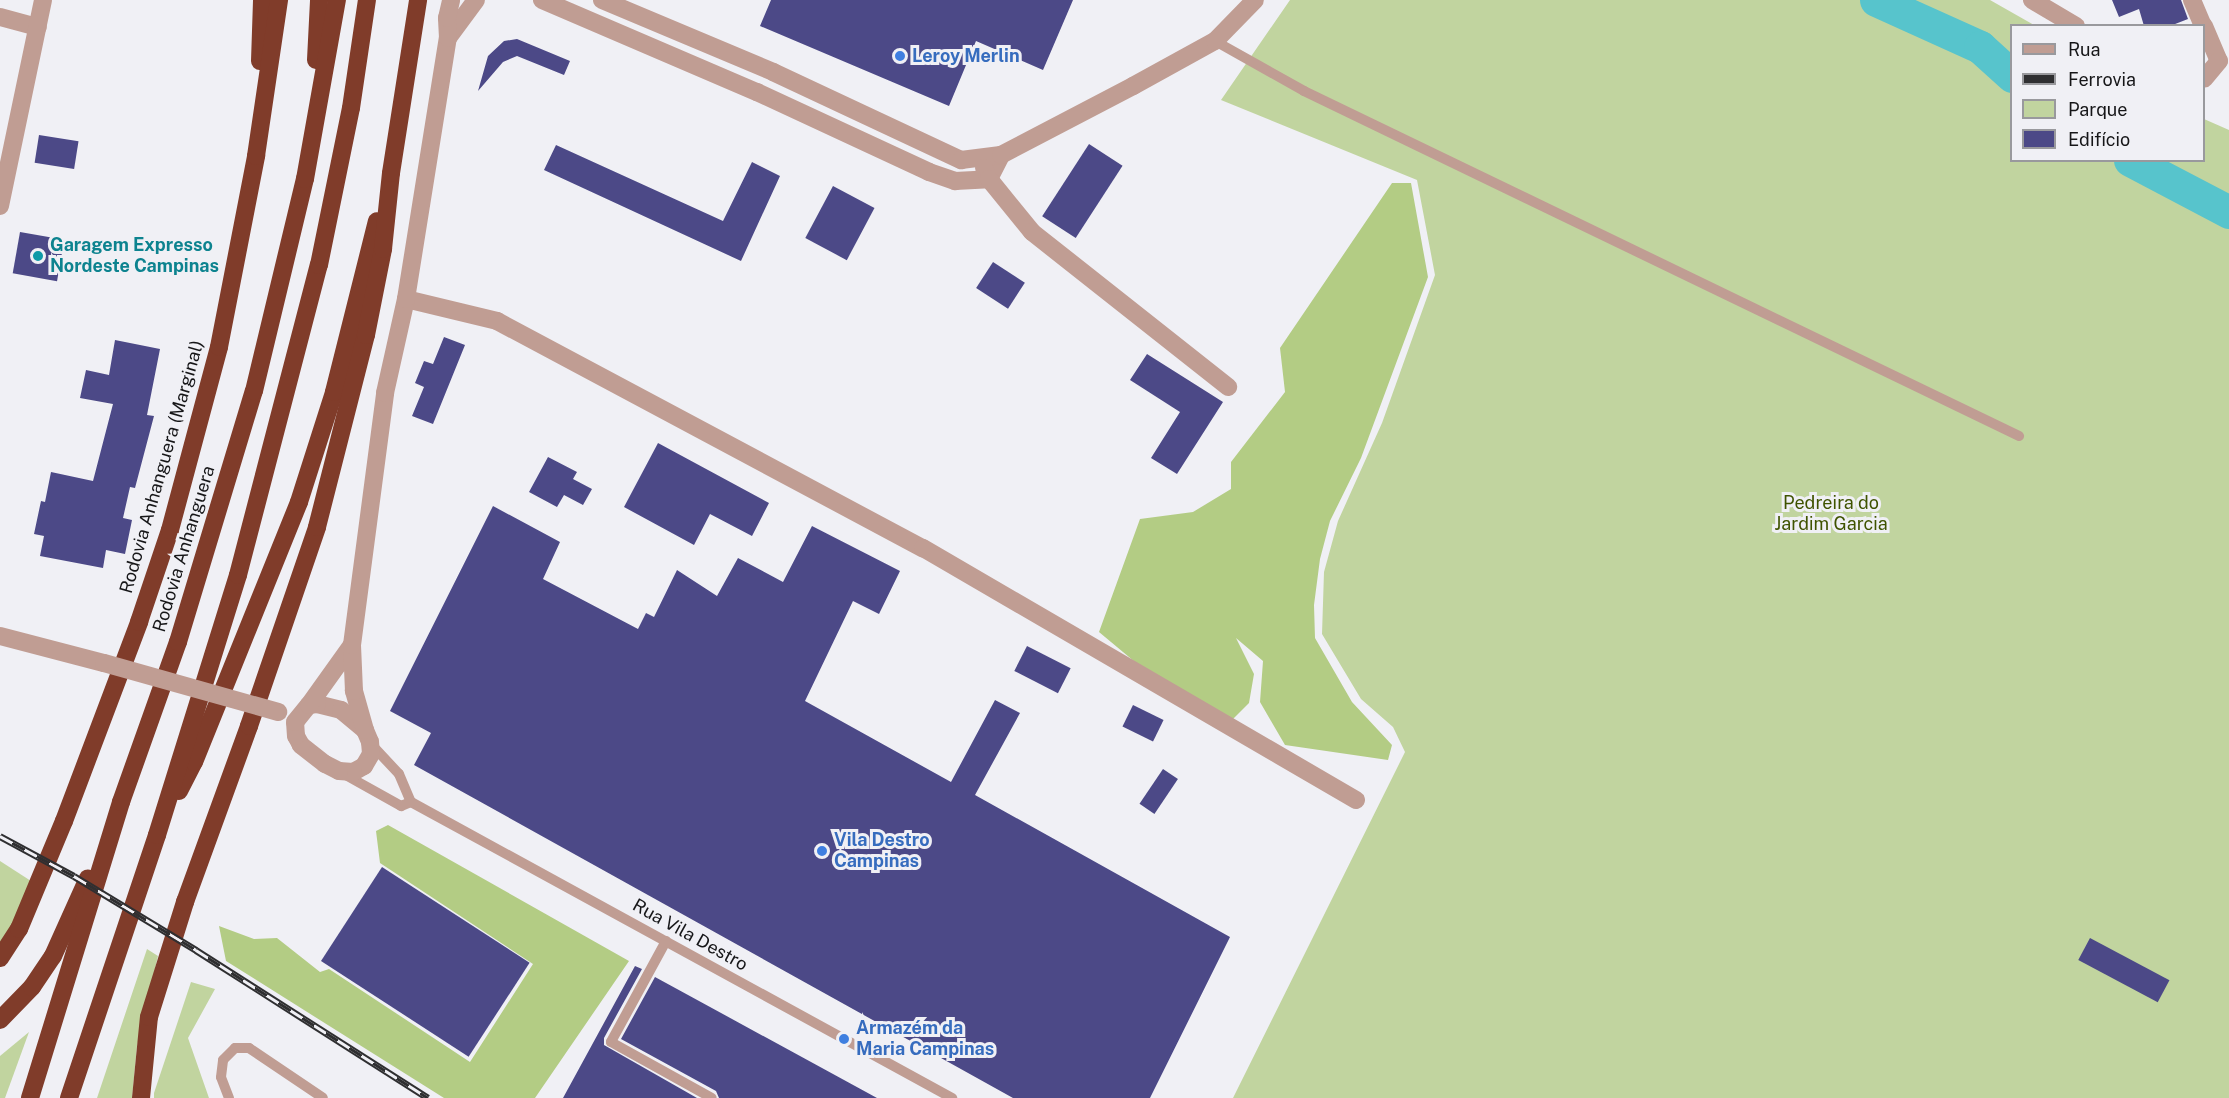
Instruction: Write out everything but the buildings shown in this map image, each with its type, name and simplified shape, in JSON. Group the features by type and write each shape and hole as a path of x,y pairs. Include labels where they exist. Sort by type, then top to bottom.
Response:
{"highway":[{"path":"256,156 262,0"},
{"name":"Rodovia Anhanguera (Marginal)","path":"0,958 19,929 64,821 139,622 170,530 219,347 256,156 279,0"},
{"path":"305,179 319,0"},
{"name":"Rodovia Anhanguera","path":"30,1098 121,802 178,642 250,403 305,179 337,0"},
{"path":"69,1098 157,835 238,575 289,387 319,265 349,119 367,0"},
{"path":"141,1098 149,1017 317,527 366,335 383,249 391,173 418,0"},
{"path":"157,835 194,762 298,502 334,392 391,173"},
{"path":"0,1020 32,987 53,956 121,802"}],"street":[{"path":"0,206 43,0"},
{"path":"352,645 295,722 296,736 301,745 325,764 339,771 353,772 364,766 371,754 354,691 352,645 384,393 406,299 448,38 447,18 451,0"},
{"path":"448,38 476,0"},
{"path":"542,0 757,92 929,172 955,181 989,179"},
{"path":"602,0 773,72 961,160 1001,155 1215,41 1256,0"},
{"path":"2032,0 2073,24"},
{"path":"2192,0 2202,24"},
{"path":"0,16 38,27"},
{"path":"2205,30 2219,61 2205,78"},
{"path":"989,179 1001,155"},
{"path":"980,159 989,179 1032,232 1228,387"},
{"path":"406,299 497,321 923,548 1356,800"},
{"path":"0,636 278,712 295,722"},
{"path":"309,705 337,708 367,736"}],"lane":[{"path":"1215,41 1315,96 2019,436"},
{"path":"367,736 399,774 411,802"},
{"name":"Rua Vila Destro","path":"339,771 401,806 411,802 952,1098"},
{"path":"666,942 611,1042 712,1098"},
{"path":"229,1098 221,1077 223,1060 235,1047 249,1048 323,1098"}],"green space":[{"name":"Pedreira do Jardim Garcia","path":"1290,0 1990,0 2032,24 2010,24 2010,162 2205,162 2205,119 2229,130 2229,1098 1233,1098 1405,752 1393,727 1361,699 1322,634 1324,572 1338,521 1382,423 1435,275 1417,180 1221,100"},
{"path":"1392,183 1411,183 1428,277 1361,458 1330,521 1320,559 1314,605 1315,638 1352,702 1392,745 1388,760 1285,745 1260,702 1263,661 1236,638 1254,674 1249,703 1231,721 1141,667 1099,632 1140,519 1193,512 1231,489 1231,462 1285,392 1280,348"},
{"path":"388,825 629,961 535,1098 444,1098 226,961 219,926 254,939 277,938 320,972 329,969 470,1062 533,964 380,863 376,831"},
{"path":"0,861 31,881 14,924 0,945"},
{"path":"147,949 158,956 137,1046 132,1098 97,1098"},
{"path":"191,982 215,989 188,1038 209,1098 154,1098 154,1093"},
{"path":"29,1032 5,1098 0,1098 0,1056"}],"waterway":[{"path":"1876,0 1980,47 2010,74"},
{"path":"2134,162 2229,212"}],"railway":[{"path":"0,836 74,876 196,950 428,1098"}],"place":[{"name":"Leroy Merlin","path":"900,56"},
{"name":"Garagem Expresso Nordeste Campinas","path":"38,256"},
{"name":"Vila Destro Campinas","path":"822,851"},
{"name":"Armazém da Maria Campinas","path":"844,1039"}]}
